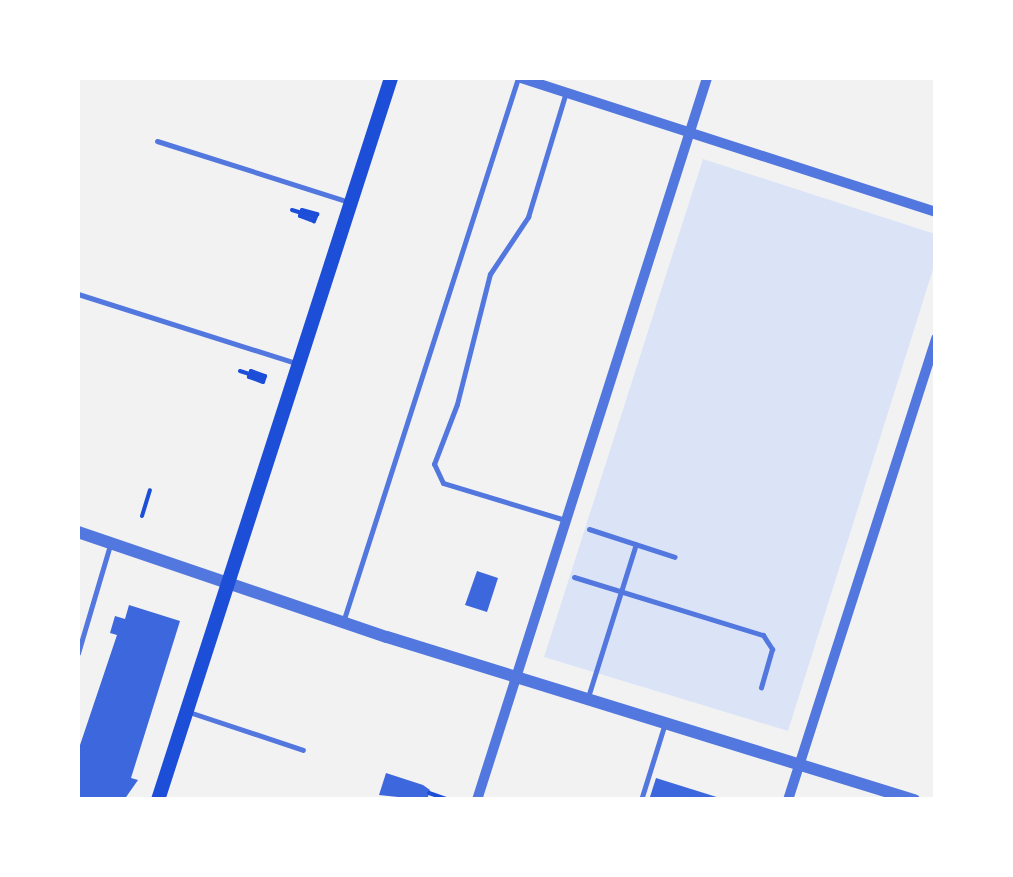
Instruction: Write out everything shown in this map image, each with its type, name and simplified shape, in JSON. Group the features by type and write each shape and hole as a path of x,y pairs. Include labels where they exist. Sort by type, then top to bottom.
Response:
{"main road":[{"path":"158,800 391,78"}],"street":[{"path":"519,78 936,212"},
{"path":"477,800 707,78"},
{"path":"788,800 936,338"},
{"path":"78,532 515,677 913,799"}],"lane":[{"path":"343,622 519,78"},
{"path":"565,520 456,487 434,473 481,304 495,264 528,217 566,92"},
{"path":"157,141 350,202"},
{"path":"78,294 298,364"},
{"path":"589,529 675,557"},
{"path":"78,653 110,542"},
{"path":"587,700 636,544"},
{"path":"574,577 763,635 772,649 762,687"},
{"path":"186,710 303,750"},
{"path":"642,800 664,724"}],"path":[{"path":"292,210 315,218"},
{"path":"240,371 264,379"},
{"path":"142,516 150,490"},
{"path":"429,793 449,800"}],"shaded area":[{"path":"703,159 935,234 935,263 788,731 544,657"}],"building":[{"path":"477,571 498,578 487,612 465,605"},
{"path":"129,605 180,621 131,778 138,780 124,800 78,800 78,751 117,635 110,633 115,616 125,619"},
{"path":"386,773 423,785 430,790 427,800 379,795"},
{"path":"656,778 723,799 723,800 649,800"}]}
